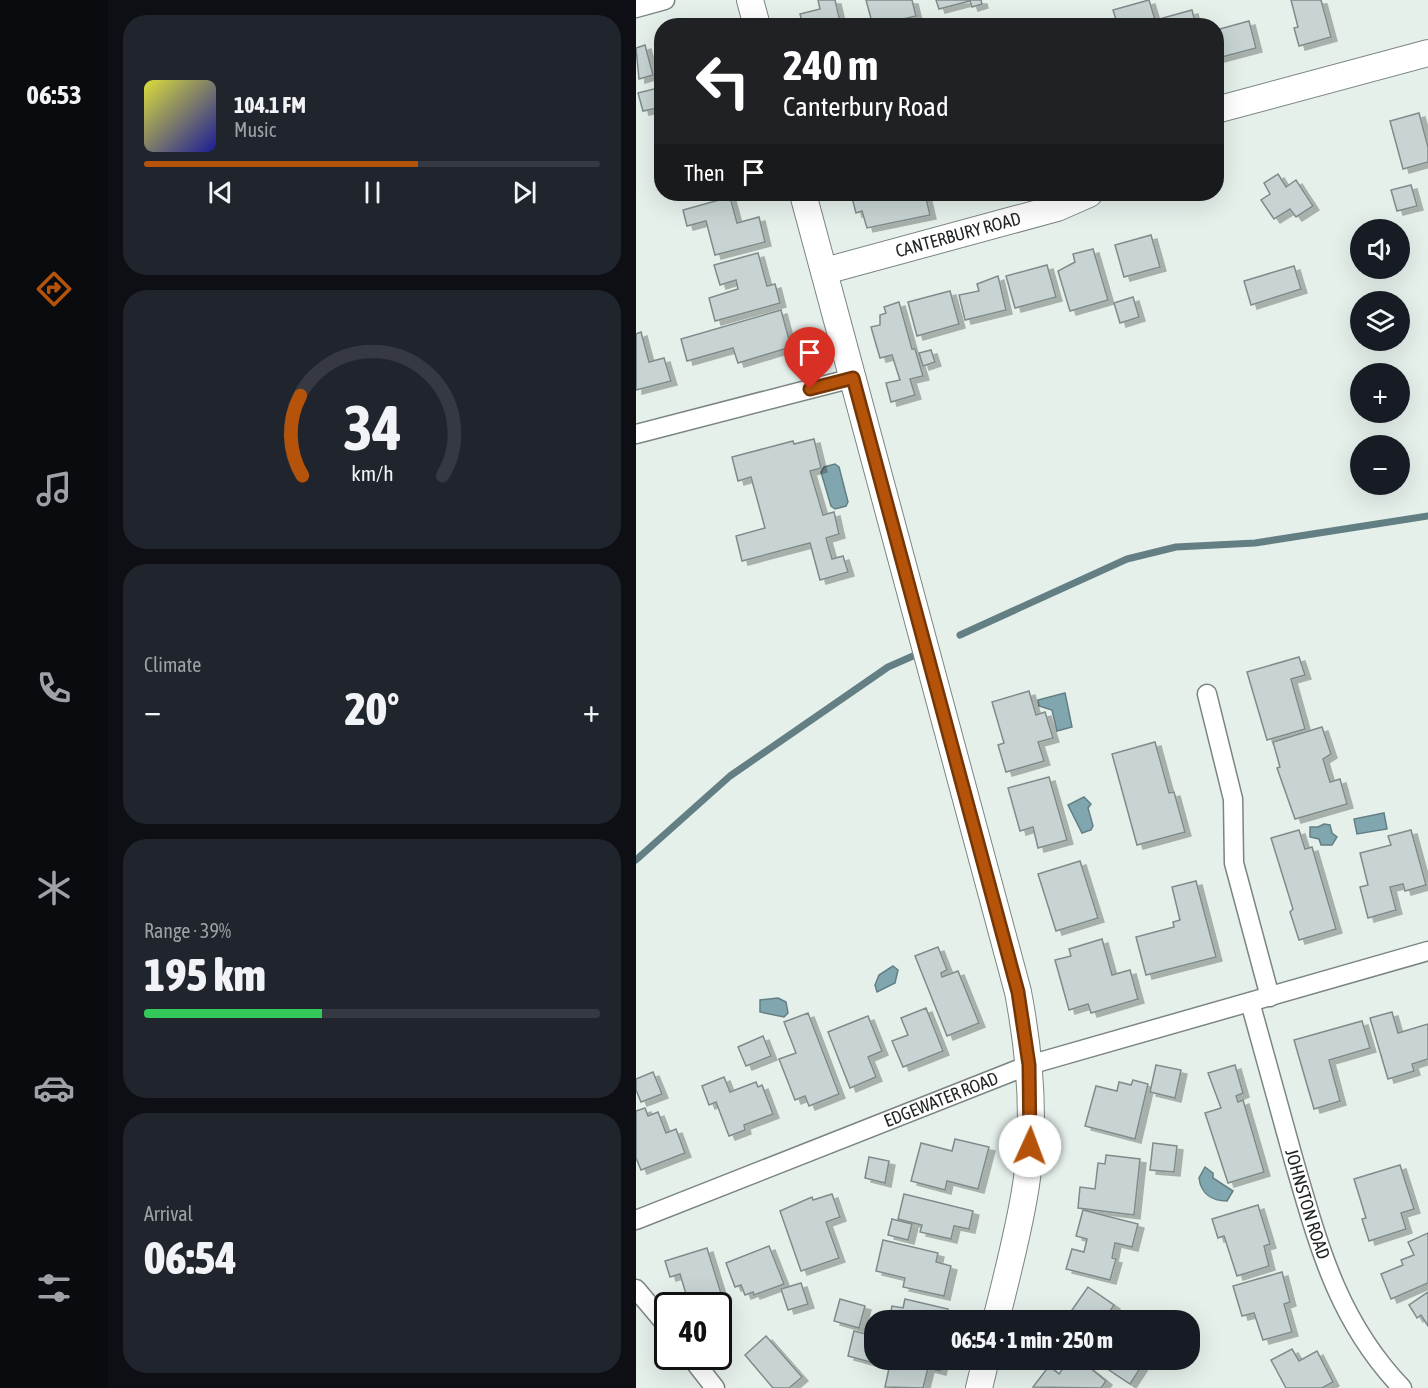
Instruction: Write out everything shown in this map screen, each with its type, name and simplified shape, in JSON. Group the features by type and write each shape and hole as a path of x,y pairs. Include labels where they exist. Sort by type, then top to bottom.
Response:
{"street":[{"path":"636,8 665,0"},
{"path":"750,0 755,18"},
{"path":"1224,108 1428,53"},
{"path":"805,201 1018,992 1029,1065 1032,1128 1027,1182 998,1310"},
{"name":"CANTERBURY ROAD","path":"825,271 1057,208 1073,201"},
{"path":"636,434 853,378"},
{"path":"1207,694 1233,799 1234,863 1270,997"},
{"name":"EDGEWATER ROAD","path":"636,1220 1029,1065 1428,951"},
{"name":"JOHNSTON ROAD","path":"1250,1002 1315,1235 1334,1289 1369,1348 1402,1388"},
{"path":"636,1289 654,1310"},
{"path":"701,1370 715,1388"},
{"path":"979,1388 983,1370"}],"water":[{"path":"835,464 839,467 848,502 846,506 835,509 831,506 821,472 824,467"},
{"path":"1065,693 1072,727 1057,731 1052,710 1039,706 1038,700"},
{"path":"1084,797 1091,804 1088,808 1093,826 1091,830 1082,833 1068,805"},
{"path":"1384,813 1387,829 1357,834 1354,819"},
{"path":"1330,825 1332,833 1337,837 1332,845 1321,845 1319,839 1310,837 1310,827"},
{"path":"893,966 898,970 895,983 877,992 875,985 879,975"},
{"path":"778,998 786,1002 788,1013 784,1017 760,1012 760,1000"},
{"path":"1205,1167 1213,1173 1213,1178 1233,1191 1227,1201 1212,1198 1202,1188 1199,1178"}],"building":[{"path":"818,0 835,0 839,18 801,18 800,14 820,9"},
{"path":"866,0 912,0 916,16 907,18 871,18"},
{"path":"936,0 981,0 982,4 972,7 970,1 939,9"},
{"path":"1149,0 1154,18 1116,18 1113,10"},
{"path":"1291,0 1321,0 1331,37 1299,46 1294,28 1298,27"},
{"path":"1192,10 1194,18 1163,18"},
{"path":"1249,21 1256,48 1224,56 1224,28"},
{"path":"645,45 653,75 639,79 636,48"},
{"path":"654,89 654,109 643,111 638,93"},
{"path":"1419,113 1428,147 1428,162 1403,169 1390,121"},
{"path":"1278,174 1286,187 1296,180 1313,206 1296,217 1290,209 1274,219 1261,200 1270,194 1264,183"},
{"path":"1411,185 1417,206 1397,211 1391,190"},
{"path":"716,201 731,201 737,223 759,217 765,242 715,255 706,221 687,226 683,210"},
{"path":"853,201 927,201 930,215 867,228 862,211 856,213"},
{"path":"1151,235 1160,267 1124,277 1115,245"},
{"path":"1093,249 1108,300 1070,311 1058,271 1075,262 1073,254"},
{"path":"758,253 767,286 775,284 780,303 715,321 709,298 738,289 736,280 720,285 714,265"},
{"path":"1047,265 1056,297 1015,308 1006,276"},
{"path":"1294,266 1301,289 1251,305 1244,281"},
{"path":"998,276 1006,310 965,320 959,295 979,291 977,284"},
{"path":"950,291 959,324 917,336 908,302"},
{"path":"1133,297 1139,317 1120,323 1114,303"},
{"path":"899,302 912,349 915,349 923,376 910,379 915,395 891,402 886,383 900,380 892,355 880,358 871,327 880,325 880,315 886,313 884,307"},
{"path":"781,310 791,347 738,363 733,348 687,361 681,339"},
{"path":"641,332 649,362 664,358 671,381 636,390 636,334"},
{"path":"931,350 935,362 923,366 919,353"},
{"path":"814,439 821,468 810,471 823,515 834,512 839,534 826,538 832,559 843,556 848,572 820,580 810,543 742,561 736,536 765,528 751,477 738,481 732,457 793,441 794,444"},
{"path":"1299,657 1305,675 1291,679 1305,729 1267,740 1247,672"},
{"path":"1029,691 1036,715 1045,712 1053,738 1038,742 1044,761 1006,772 998,745 1004,743 992,702"},
{"path":"1322,727 1331,754 1323,759 1330,782 1340,779 1347,804 1295,819 1277,768 1280,767 1273,742"},
{"path":"1155,742 1169,793 1174,792 1185,832 1137,845 1112,754"},
{"path":"1049,777 1067,840 1038,848 1033,827 1020,831 1008,788"},
{"path":"1299,830 1305,849 1312,847 1336,929 1299,940 1290,912 1293,909 1271,838"},
{"path":"1411,830 1426,885 1405,891 1403,884 1390,887 1396,910 1368,918 1360,887 1368,885 1360,853 1391,845 1388,836"},
{"path":"1080,861 1098,918 1056,931 1038,874"},
{"path":"1196,881 1216,957 1146,975 1136,937 1174,927 1173,922 1180,920 1172,887"},
{"path":"1102,939 1112,975 1130,970 1138,999 1091,1013 1088,1004 1069,1010 1055,960 1071,956 1069,949"},
{"path":"938,947 947,970 941,973 942,977 958,971 979,1023 947,1036 915,956"},
{"path":"926,1008 943,1051 903,1067 892,1041 908,1035 901,1018"},
{"path":"1392,1012 1398,1033 1428,1024 1428,1059 1412,1064 1414,1071 1388,1079 1370,1018"},
{"path":"808,1013 839,1094 809,1106 805,1096 795,1100 779,1059 796,1053 784,1022"},
{"path":"868,1016 882,1051 868,1057 876,1077 850,1088 828,1032"},
{"path":"1362,1021 1370,1048 1329,1060 1340,1101 1314,1109 1294,1040"},
{"path":"763,1036 771,1056 746,1066 738,1047"},
{"path":"1156,1065 1181,1070 1175,1098 1150,1092"},
{"path":"1235,1065 1243,1093 1236,1096 1238,1102 1243,1100 1264,1172 1228,1183 1205,1113 1221,1108 1208,1073"},
{"path":"653,1072 662,1094 641,1102 636,1090 636,1079"},
{"path":"724,1077 730,1092 756,1082 758,1087 762,1085 773,1114 744,1125 745,1130 729,1136 716,1102 709,1105 702,1086"},
{"path":"1133,1080 1148,1084 1135,1139 1085,1126 1096,1086 1117,1091 1119,1082 1131,1085"},
{"path":"645,1108 648,1116 658,1112 666,1133 676,1129 685,1153 641,1170 636,1158 636,1111"},
{"path":"955,1139 989,1147 978,1189 947,1181 945,1190 911,1181 921,1143 952,1151"},
{"path":"1153,1143 1177,1146 1174,1172 1150,1170"},
{"path":"1106,1155 1140,1159 1134,1215 1078,1208 1080,1187 1095,1189 1098,1163 1105,1164"},
{"path":"869,1157 889,1161 885,1183 865,1178"},
{"path":"1400,1165 1414,1209 1401,1213 1406,1229 1369,1241 1362,1219 1366,1218 1354,1179"},
{"path":"832,1194 840,1217 826,1222 839,1258 801,1271 780,1211 812,1197 813,1200"},
{"path":"904,1194 973,1211 969,1229 954,1226 951,1239 920,1232 922,1225 898,1219"},
{"path":"1258,1205 1270,1244 1264,1246 1269,1266 1237,1276 1224,1236 1218,1238 1212,1219"},
{"path":"1083,1210 1138,1224 1132,1247 1115,1243 1112,1258 1116,1259 1110,1280 1066,1269 1072,1249 1084,1252 1087,1239 1076,1236"},
{"path":"892,1219 912,1224 908,1240 888,1235"},
{"path":"1428,1233 1428,1283 1391,1299 1381,1274 1403,1265 1401,1260 1414,1255 1408,1242"},
{"path":"883,1240 938,1253 936,1262 951,1266 944,1296 903,1287 905,1278 876,1271"},
{"path":"769,1246 784,1284 754,1295 753,1292 745,1295 741,1285 735,1287 726,1263"},
{"path":"707,1248 721,1292 685,1292 680,1274 670,1277 665,1261"},
{"path":"1282,1272 1290,1302 1284,1304 1292,1332 1263,1340 1254,1313 1242,1316 1233,1286"},
{"path":"801,1283 808,1304 788,1310 781,1289"},
{"path":"1088,1287 1114,1305 1111,1310 1072,1310"},
{"path":"1428,1292 1428,1326 1421,1315 1417,1318 1409,1305"},
{"path":"840,1299 865,1306 859,1328 834,1321"},
{"path":"905,1299 948,1309 891,1310 892,1306 903,1308"},
{"path":"854,1331 864,1334 864,1360 848,1356"},
{"path":"766,1336 802,1377 789,1388 773,1388 745,1355"},
{"path":"1292,1349 1299,1361 1317,1351 1333,1382 1322,1388 1286,1388 1271,1360"},
{"path":"889,1370 928,1370 923,1388 885,1387"},
{"path":"1046,1370 1054,1370 1059,1374 1062,1370 1092,1370 1106,1381 1101,1388 1033,1387"},
{"path":"1109,1370 1139,1370 1130,1384"}],"waterway":[{"path":"960,635 1127,559 1176,547 1255,543 1428,516"},
{"path":"636,860 730,776 888,667 913,656"}],"route":[{"path":"810,389 853,378 1018,992 1029,1065 1032,1128 1030,1146"}]}
